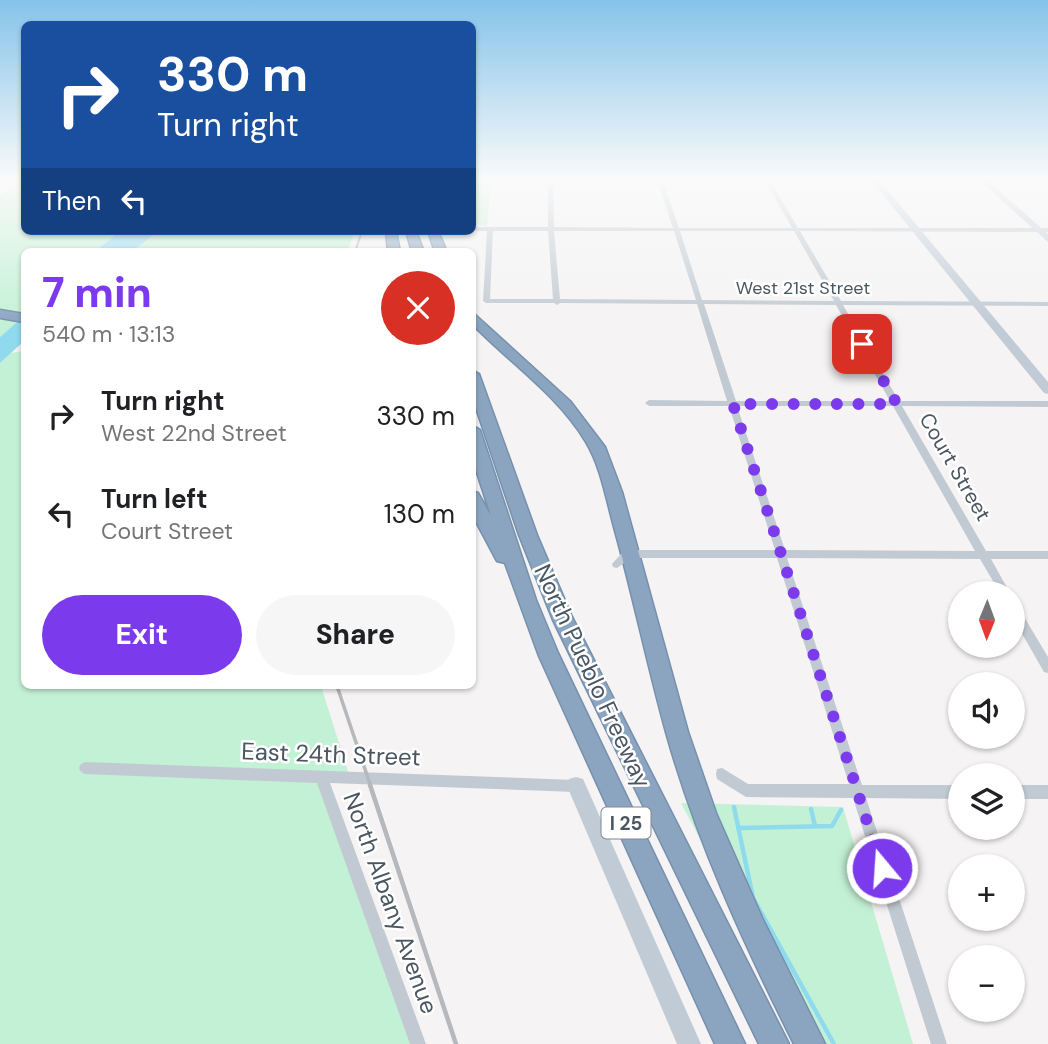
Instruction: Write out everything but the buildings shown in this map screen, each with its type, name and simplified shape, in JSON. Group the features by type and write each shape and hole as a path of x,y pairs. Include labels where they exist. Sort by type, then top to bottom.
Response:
{"highway":[{"path":"479,309 572,412 592,438 604,463 625,559 677,732 716,849 732,889 810,1044"},
{"path":"2,317 21,318"},
{"path":"2,317 21,324"},
{"name":"North Pueblo Freeway","path":"476,385 524,523 563,620 774,1044"},
{"name":"North Pueblo Freeway","path":"476,443 526,600 549,656 730,1044"},
{"path":"476,505 526,600"}],"street":[{"path":"476,229 1048,230"},
{"path":"479,309 490,229"},
{"path":"551,229 557,303"},
{"path":"676,229 939,1044"},
{"path":"1038,229 1048,239"},
{"name":"Court Street","path":"797,230 998,581"},
{"path":"917,230 1048,390"},
{"name":"West 21st Street","path":"479,309 557,303 1048,304"},
{"path":"649,403 1048,404"},
{"path":"625,559 780,554 1048,555"},
{"path":"1026,630 1048,668"},
{"name":"East 24th Street","path":"85,768 576,786"},
{"path":"722,774 746,790 948,792"},
{"name":"North Albany Avenue","path":"322,778 418,1044"},
{"path":"576,786 689,1044"},
{"path":"1025,792 1048,792"}],"green space":[{"path":"0,228 21,228 21,235 116,235 99,248 21,248 21,319 0,337 0,321 10,312 0,310"},
{"path":"153,235 353,235 349,248 137,248"},
{"path":"21,351 21,689 322,689 350,778 323,778 418,1044 0,1044 0,363 11,353"},
{"path":"681,803 843,807 913,1044 808,1044"}],"water":[{"path":"116,235 153,235 137,248 99,248"},
{"path":"21,319 21,344 0,363 0,337"}],"waterway":[{"path":"734,807 753,898 834,1044"},
{"path":"811,809 815,826"},
{"path":"739,828 832,826 841,810"}],"railway":[{"path":"356,248 361,235"},
{"path":"338,689 371,787"},
{"path":"370,785 456,1044"}],"route":[{"path":"862,344 897,404 733,404 882,868"}]}
